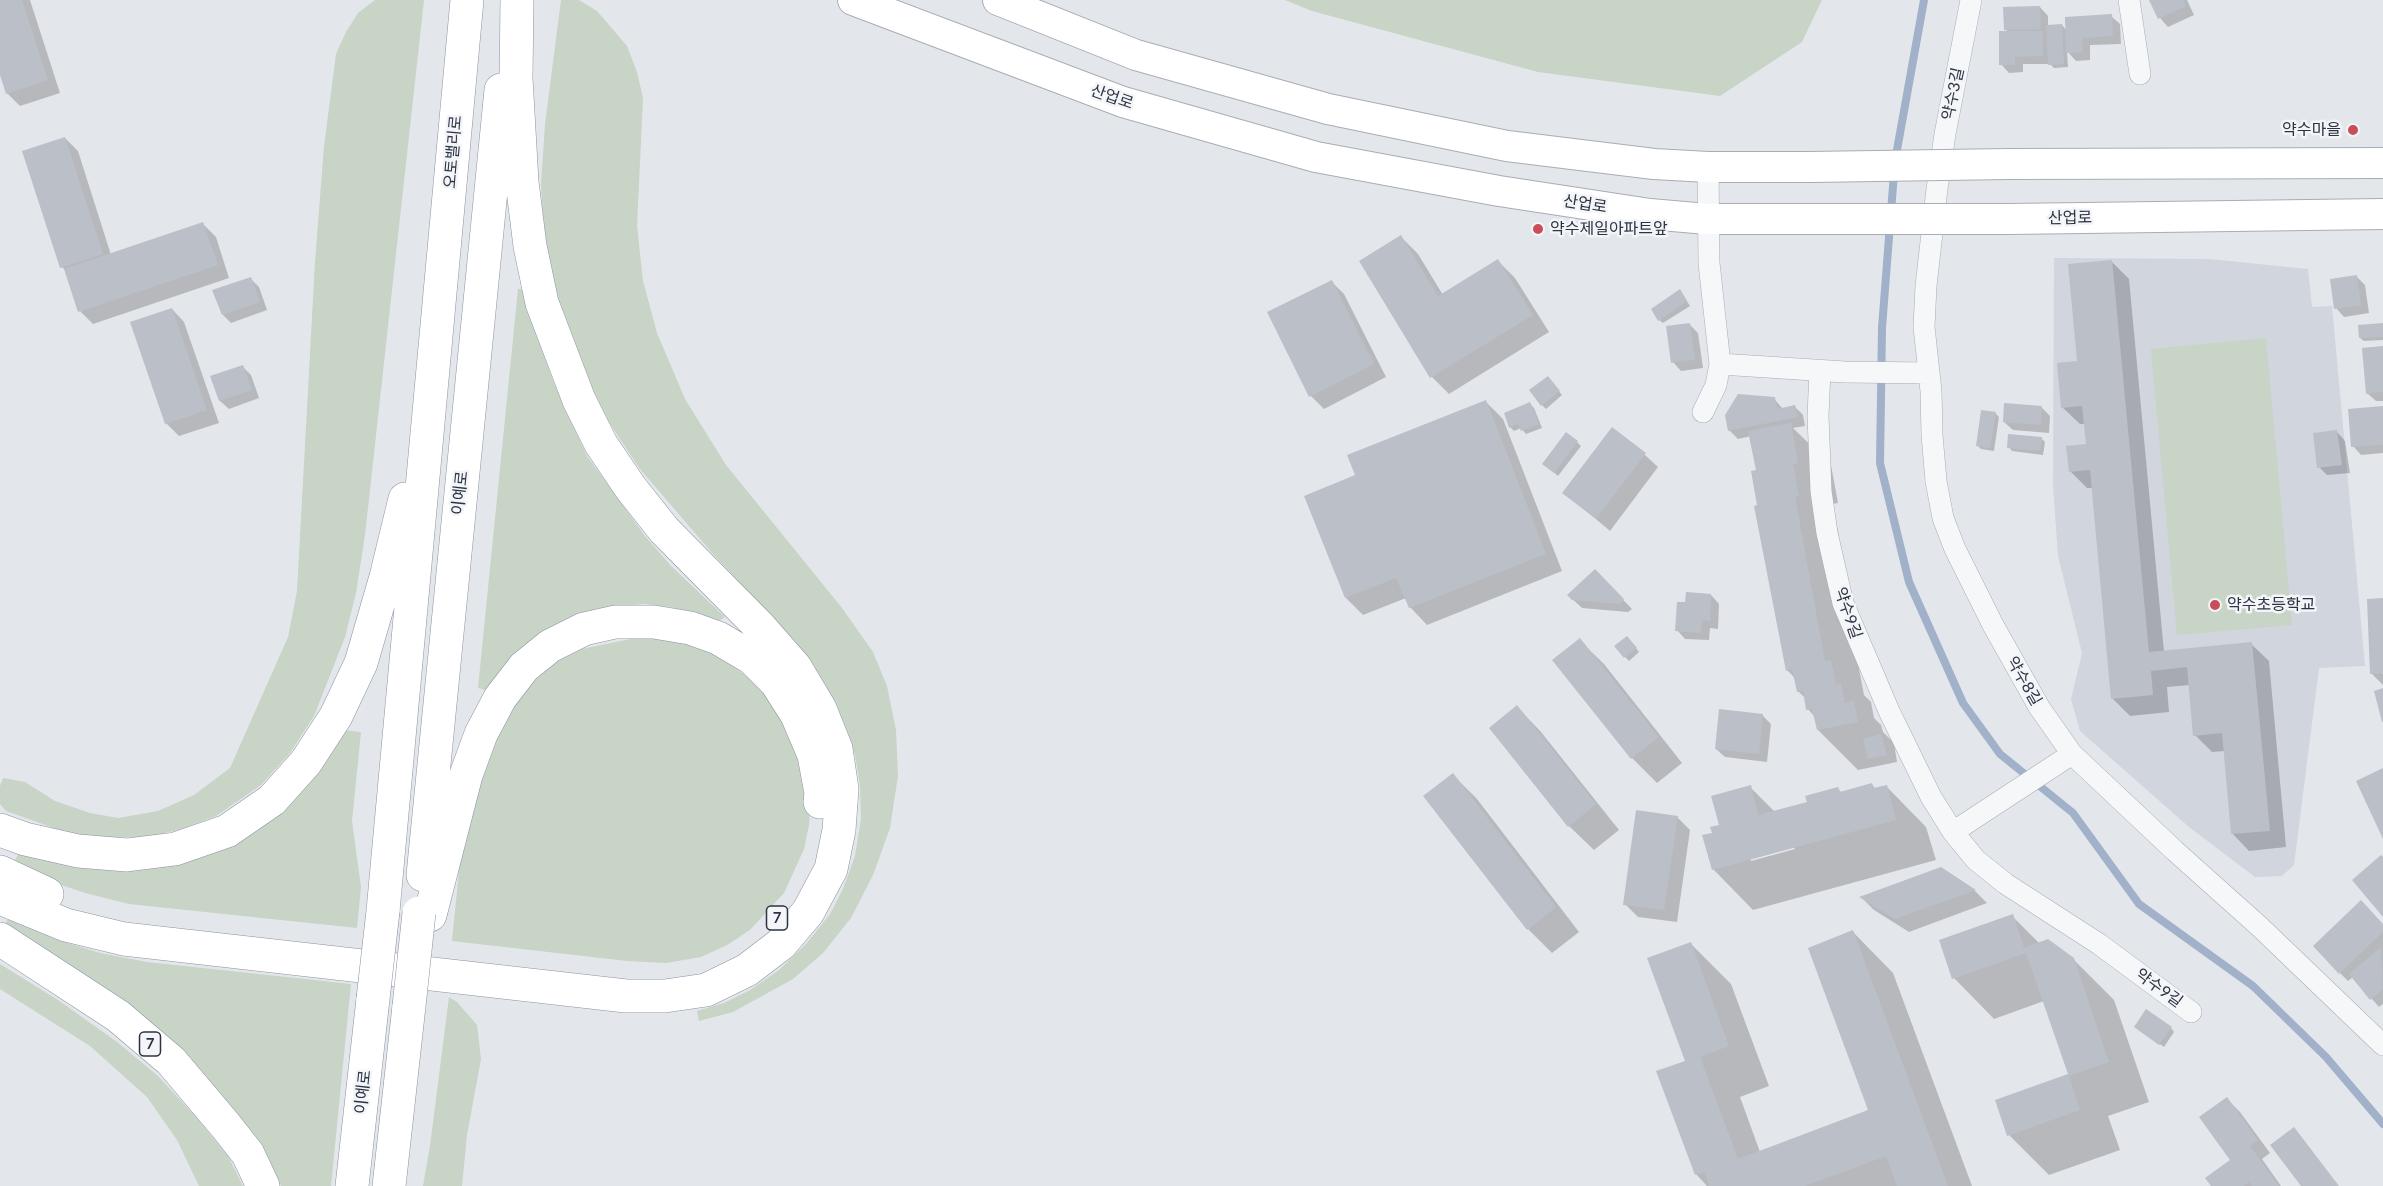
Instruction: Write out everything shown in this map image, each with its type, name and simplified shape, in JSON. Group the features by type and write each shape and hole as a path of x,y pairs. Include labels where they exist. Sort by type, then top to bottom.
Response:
{"highway":[{"name":"오토밸리로","path":"440,305 467,0"},
{"path":"0,898 66,925 124,939 626,996 665,996 706,990 747,970 781,944 808,912 831,868 839,830 842,789 836,749 820,709 795,667 760,627 664,530 601,444 579,400 542,303 530,246 509,76 510,0"},
{"path":"509,76 518,0"},
{"name":"이예로","path":"425,914 509,76"},
{"path":"0,830 25,839 78,851 127,855 175,849 227,831 272,800 306,762 336,716 361,663 380,598 410,477 440,305"},
{"name":"이예로","path":"352,1186 383,911 440,305"},
{"name":"7","path":"0,872 18,882 75,905 131,918 626,975 666,975 704,967 740,949 772,924 792,899 807,869 818,832 821,793 814,755 797,715 776,682 752,658 718,638 690,628 654,622 615,622 584,629 550,646 524,668 500,698 481,734 466,774 425,914 409,1006 389,1186"},
{"name":"7","path":"0,939 118,1016 171,1061 241,1145 263,1186"}],"main road":[{"name":"산업로","path":"853,0 1122,102 1316,157 1499,191 1650,214 1707,219 2008,219 2383,214"},
{"path":"998,0 1136,55 1328,109 1507,146 1654,164 1708,167 1810,167 2383,163"}],"street":[{"name":"약수3길","path":"1937,189 1945,134 1971,0"},
{"path":"2129,0 2140,74"},
{"path":"1703,412 1716,385 1720,364 1709,263 1708,167"},
{"name":"약수8길","path":"1937,189 1921,374 1943,518 1955,549 1993,625 2039,707 2072,754 2260,927 2383,1045"},
{"path":"1720,364 1921,374"},
{"name":"약수9길","path":"1820,370 1818,416 1821,492 1827,532 1843,603 1860,646 1931,797 1953,832 1976,860 2006,884 2099,944 2191,1012"},
{"path":"1953,832 2072,754"}],"shaded area":[{"name":"약수초등학교","path":"2054,258 2209,259 2308,269 2312,307 2332,306 2365,666 2319,668 2294,865 2282,876 2255,877 2189,827 2080,731 2071,699 2082,653 2058,556 2053,485"}],"green space":[{"path":"375,0 424,0 365,535 356,593 345,637 314,716 290,753 261,785 216,816 181,829 150,837 97,837 65,832 6,811 0,804 0,786 3,778 25,782 55,801 90,813 118,818 158,811 194,795 230,768 288,637 297,591 315,262 324,146 336,54 358,13"},
{"path":"561,0 579,0 597,11 627,46 637,72 643,98 637,226 643,281 657,333 685,399 726,465 842,608 873,652 887,686 896,730 898,776 890,828 873,875 851,918 823,953 793,979 733,1012 699,1021 697,1011 724,1003 750,990 779,970 806,944 830,914 843,889 855,856 861,819 860,785 855,755 844,724 826,687 795,641 713,554 640,469 606,418 578,358 555,297 544,241 541,185 545,124"},
{"path":"1285,0 1822,0 1802,42 1720,96 1538,72 1312,11"},
{"path":"518,289 525,289 531,317 553,381 587,456 645,536 671,566 725,617 719,621 670,607 644,604 615,607 489,691 478,688"},
{"path":"2266,338 2292,625 2177,635 2151,349"},
{"path":"635,638 664,639 693,644 718,655 757,684 789,725 811,798 804,849 784,893 750,930 727,945 701,957 666,963 627,961 452,941 460,861 487,757 515,702 556,662 582,649"},
{"path":"342,730 361,732 352,821 361,887 357,928 129,904 85,893 41,878 13,864 21,849 179,859"},
{"path":"8,919 58,940 100,953 147,962 351,984 331,1186 281,1186 265,1154 3,927"},
{"path":"0,964 58,1000 117,1042 158,1076 228,1156 243,1186 199,1186 177,1140 147,1097 90,1046 0,989"},
{"path":"449,997 457,1002 477,1025 481,1059 467,1135 462,1186 423,1186 430,1146"}],"building":[{"path":"0,0 22,0 48,80 6,94 0,75"},
{"path":"2149,0 2183,0 2186,6 2158,19"},
{"path":"2040,6 2041,29 2004,30 2003,7"},
{"path":"2112,14 2113,36 2082,38 2083,52 2066,53 2065,17"},
{"path":"2062,24 2064,64 2048,65 2046,25"},
{"path":"1999,31 2043,31 2043,56 2015,57 2015,65 1999,65"},
{"path":"65,137 103,254 60,268 22,151"},
{"path":"203,222 218,265 78,312 64,269"},
{"path":"1401,235 1438,296 1498,259 1533,315 1430,378 1359,261"},
{"path":"2112,260 2149,652 2252,642 2270,831 2231,834 2222,733 2193,736 2187,667 2151,671 2153,695 2111,699 2090,470 2069,472 2066,446 2086,444 2082,406 2061,408 2057,363 2077,361 2068,264"},
{"path":"2357,275 2361,305 2334,309 2330,279"},
{"path":"251,277 260,302 222,315 212,290"},
{"path":"1332,280 1374,364 1309,397 1267,312"},
{"path":"1680,289 1687,301 1658,321 1651,309"},
{"path":"172,308 207,410 165,424 130,322"},
{"path":"1690,323 1695,360 1671,363 1666,326"},
{"path":"2383,323 2383,337 2359,338 2358,325"},
{"path":"2383,346 2383,392 2366,394 2362,348"},
{"path":"243,365 252,390 219,401 210,376"},
{"path":"1548,376 1560,391 1541,406 1529,390"},
{"path":"1738,394 1775,397 1777,409 1795,405 1798,417 1728,431 1725,415"},
{"path":"1486,400 1546,554 1409,608 1396,578 1345,598 1304,496 1355,475 1347,455"},
{"path":"1530,402 1539,424 1521,431 1518,424 1509,428 1504,413"},
{"path":"2004,403 2042,406 2041,425 2003,422"},
{"path":"2383,406 2383,445 2351,447 2348,409"},
{"path":"1981,410 1996,412 1990,448 1976,446"},
{"path":"1791,423 1798,463 1793,464 1799,496 1795,497 1825,661 1831,660 1836,684 1841,683 1845,703 1854,701 1858,722 1817,730 1812,709 1806,710 1803,691 1797,692 1792,669 1786,671 1754,506 1757,505 1751,471 1756,470 1748,431"},
{"path":"1612,427 1646,453 1596,519 1562,493"},
{"path":"2337,430 2342,465 2317,468 2313,433"},
{"path":"1566,432 1578,441 1554,473 1542,464"},
{"path":"2008,434 2042,437 2040,451 2007,448"},
{"path":"1595,569 1624,599 1620,604 1572,600 1567,595"},
{"path":"1686,592 1711,594 1710,621 1702,620 1701,633 1675,631 1677,602 1685,602"},
{"path":"2383,598 2383,674 2370,674 2367,599"},
{"path":"1627,636 1637,648 1624,658 1614,646"},
{"path":"1580,638 1659,737 1631,759 1552,660"},
{"path":"2383,688 2383,722 2382,722 2374,691"},
{"path":"1517,705 1596,804 1568,827 1489,728"},
{"path":"1719,709 1763,714 1759,754 1715,749"},
{"path":"1881,734 1887,755 1868,759 1863,739"},
{"path":"2383,768 2383,839 2356,781"},
{"path":"1453,773 1556,907 1527,930 1423,796"},
{"path":"1872,783 1874,788 1887,785 1896,820 1712,870 1702,835 1712,833 1710,827 1719,825 1711,796 1751,785 1758,815 1807,802 1805,796 1838,787 1840,792"},
{"path":"1636,810 1678,816 1664,910 1623,905"},
{"path":"2381,855 2383,857 2383,917 2352,880"},
{"path":"1941,867 1976,890 1895,919 1859,897"},
{"path":"2361,900 2383,924 2383,932 2339,974 2313,946"},
{"path":"2013,914 2024,948 2048,939 2074,958 2109,1062 2069,1076 2080,1110 2007,1136 1995,1100 2068,1074 2026,953 1952,979 1939,940"},
{"path":"1853,930 1948,1186 1897,1186 1886,1156 1805,1186 1709,1186 1704,1172 1695,1175 1656,1071 1685,1061 1647,958 1691,942 1729,1046 1700,1057 1738,1159 1868,1110 1808,948"},
{"path":"2381,947 2383,989 2370,1000 2349,974"},
{"path":"2146,1009 2172,1027 2159,1045 2134,1027"},
{"path":"2227,1097 2258,1140 2250,1146 2279,1186 2252,1186 2249,1182 2244,1186 2211,1186 2205,1178 2230,1160 2199,1117"},
{"path":"2294,1127 2339,1186 2301,1186 2270,1145"}],"waterway":[{"path":"1895,161 1924,0"},
{"path":"1891,212 1894,173"},
{"path":"1890,224 1882,328 1880,463 1909,582 1963,703 2000,754 2073,813 2139,904 2253,986 2326,1057 2383,1124"}],"place":[{"name":"약수마을","path":"2353,130"},
{"name":"약수제일아파트앞","path":"1538,229"},
{"name":"약수초등학교","path":"2215,605"}]}
